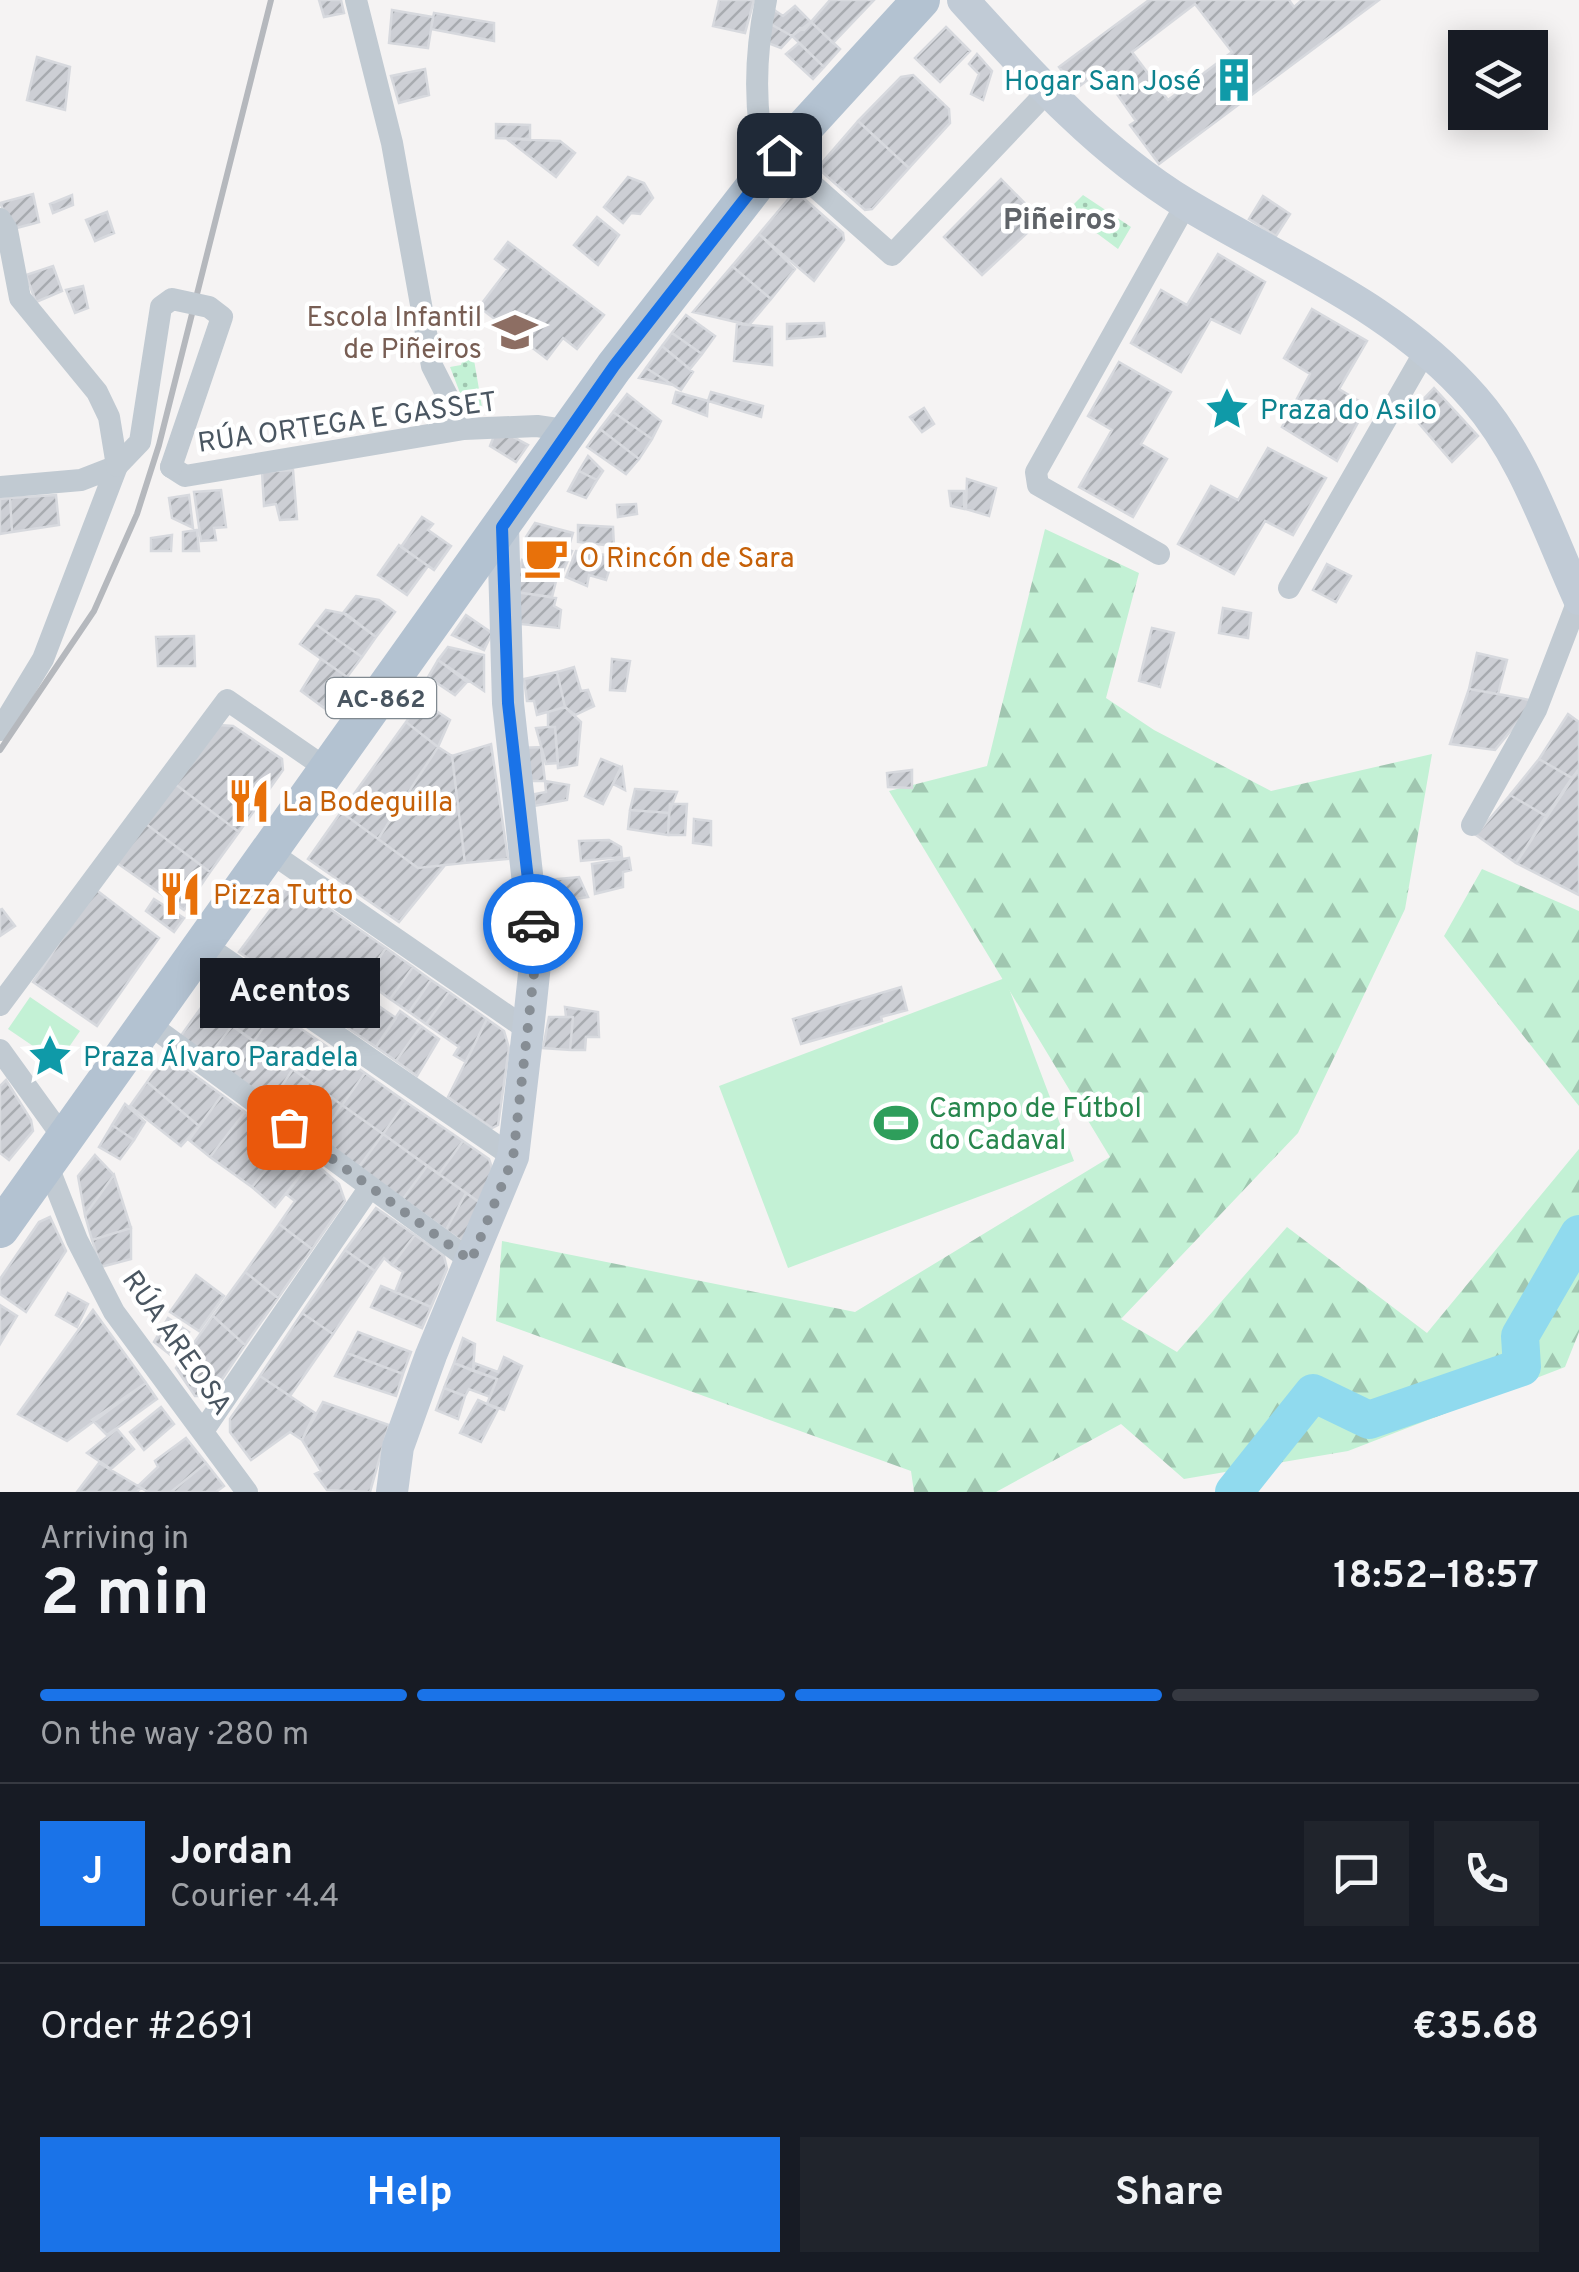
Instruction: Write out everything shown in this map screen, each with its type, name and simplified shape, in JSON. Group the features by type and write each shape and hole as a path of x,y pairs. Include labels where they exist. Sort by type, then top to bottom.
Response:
{"main road":[{"name":"AC-862","path":"0,1230 330,771 614,366 773,163 921,0"}],"street":[{"path":"356,0 392,143 432,366 464,429"},
{"path":"766,0 758,42 756,127 773,163 892,254 1046,93"},
{"path":"964,0 1046,93 1117,157 1186,204 1342,290 1427,348 1476,400 1512,450 1579,599 1536,710 1472,826"},
{"path":"1159,554 1038,486 1036,472 1186,204"},
{"path":"0,219 7,230 20,298 97,392 109,417 117,466 44,659 0,730"},
{"name":"RÚA ORTEGA E GASSET","path":"117,466 140,442 161,307 172,299 209,307 222,317 171,467 185,476 464,429 536,426 571,431"},
{"path":"1289,588 1427,348"},
{"path":"0,488 82,480 117,466"},
{"path":"392,1492 398,1448 513,1158 528,1030 536,955 508,703 502,527"},
{"path":"0,1005 227,700 330,771"},
{"path":"270,852 528,1030"},
{"path":"205,944 513,1158"},
{"path":"149,1024 471,1261"},
{"name":"RÚA AREOSA","path":"0,1050 56,1152 77,1240 114,1312 247,1492"},
{"path":"203,1431 370,1187"}],"green space":[{"path":"1083,195 1131,227 1118,249 1067,211"},
{"path":"473,354 482,407 462,398 450,367 461,365 464,355"},
{"path":"1045,529 1139,573 1106,698 1154,730 1271,791 1432,754 1405,909 1298,1133 1121,1319 1177,1352 1287,1227 1427,1333 1579,1149 1579,1332 1565,1367 1348,1451 1184,1479 1121,1424 996,1492 914,1492 911,1471 496,1321 502,1241 855,1312 1110,1157 889,791 987,766"},
{"path":"1482,869 1579,911 1579,1106 1444,936"},
{"name":"Campo de Fútbol do Cadaval","path":"1005,978 1074,1161 788,1268 719,1086"},
{"path":"30,997 80,1031 58,1063 8,1029"}],"building":[{"path":"319,0 341,0 344,13 324,17"},
{"path":"719,0 754,0 745,33 713,26"},
{"path":"830,0 874,0 833,43 811,22"},
{"name":"Hogar San José","path":"1149,0 1289,0 1294,7 1302,0 1379,0 1159,164 1130,125 1136,121 1100,70 1076,89 1059,67","holes":["1195,4 1232,52 1168,100 1132,52"]},
{"path":"795,6 811,22 804,30 800,28 792,36 767,22 770,7 783,16"},
{"path":"392,10 433,17 428,48 389,43"},
{"path":"434,13 494,23 494,41 431,29"},
{"path":"767,22 792,36 781,48 765,42"},
{"path":"811,22 840,49 824,67 792,36"},
{"path":"946,27 970,51 940,82 915,58"},
{"path":"799,43 824,67 813,79 786,54"},
{"path":"977,54 992,71 983,100 971,94 979,74 969,64"},
{"path":"37,57 70,67 65,110 27,100"},
{"path":"425,69 429,95 399,103 391,76"},
{"path":"913,75 949,109 950,123 909,168 858,121 901,77"},
{"path":"858,121 909,168 872,209 865,210 822,172 821,164"},
{"path":"496,124 530,125 530,139 496,138"},
{"path":"507,139 560,141 575,153 556,177"},
{"path":"628,177 644,183 653,198 640,214 631,213 623,223 604,207"},
{"path":"1001,179 1041,220 982,275 944,237"},
{"path":"33,194 39,222 13,229 0,203"},
{"path":"72,195 73,205 53,213 50,204"},
{"path":"791,196 801,196 843,233 844,240 814,281 759,234"},
{"path":"1263,196 1290,214 1276,236 1249,219"},
{"path":"107,212 114,233 95,241 86,220"},
{"path":"597,217 619,235 598,265 574,245"},
{"path":"759,234 795,269 771,299 732,266"},
{"path":"508,242 604,315 577,349 563,338 547,359 479,307 508,269 495,259"},
{"path":"1218,254 1265,282 1240,333 1211,319 1181,372 1131,343 1161,290 1187,305"},
{"path":"53,266 62,291 36,302 26,275"},
{"path":"732,266 771,299 749,325 693,312"},
{"path":"83,286 88,308 75,313 66,290"},
{"path":"1312,309 1367,341 1339,389 1367,406 1337,461 1282,427 1310,374 1284,358"},
{"path":"686,315 715,336 702,354 672,333"},
{"path":"824,323 825,336 787,339 787,324"},
{"path":"737,324 772,327 772,365 734,361"},
{"path":"672,333 702,354 690,369 662,346"},
{"path":"662,346 693,372 681,390 646,368"},
{"path":"1119,362 1171,392 1141,444 1167,459 1133,517 1079,487 1112,430 1088,416"},
{"path":"646,368 673,385 639,378"},
{"path":"1434,388 1478,436 1452,462 1410,413"},
{"path":"676,392 708,401 707,416 673,403"},
{"path":"711,392 763,406 761,417 708,401"},
{"path":"627,394 661,421 652,439 613,412"},
{"path":"924,408 934,424 922,432 910,417"},
{"path":"613,412 652,439 639,459 600,429"},
{"path":"600,429 639,459 626,474 587,447"},
{"path":"508,434 528,445 516,462 490,446 494,436"},
{"path":"1268,448 1326,478 1293,535 1265,521 1234,574 1178,544 1211,486 1238,500"},
{"path":"588,456 603,471 597,480 579,471"},
{"path":"293,470 297,519 280,520 276,504 264,506 262,472"},
{"path":"579,471 597,480 586,498 568,491"},
{"path":"967,479 996,488 989,516 966,509"},
{"path":"221,490 226,527 214,528 216,540 201,541 194,492"},
{"path":"949,491 964,491 964,509 951,506"},
{"path":"56,495 59,525 12,532 10,498"},
{"path":"189,495 193,528 172,518 169,498"},
{"path":"10,498 12,532 0,534 0,499"},
{"path":"636,504 637,514 618,517 617,505"},
{"path":"422,517 433,524 428,530 451,546 434,570 401,547"},
{"path":"535,523 573,533 568,549 526,537"},
{"path":"578,525 613,527 614,546 578,542"},
{"path":"197,530 199,551 183,551 183,532"},
{"path":"172,535 171,551 151,551 151,538"},
{"path":"532,539 572,551 562,574 531,563"},
{"path":"399,545 428,566 407,595 378,575"},
{"path":"576,551 614,556 606,580 589,575 587,586 566,577"},
{"path":"522,560 558,573 552,597 515,592"},
{"path":"1327,564 1351,576 1336,602 1313,590"},
{"path":"515,592 556,598 554,606 561,610 559,628 510,623"},
{"path":"356,596 379,600 395,612 376,637 343,613"},
{"path":"1223,608 1251,613 1248,638 1219,633"},
{"path":"326,610 346,614 376,637 362,657 315,624"},
{"path":"466,615 492,633 484,650 452,635"},
{"path":"315,624 362,657 347,677 300,644"},
{"path":"1152,628 1174,633 1160,687 1139,681"},
{"path":"194,636 195,666 158,666 156,637"},
{"path":"448,647 484,655 484,691 438,660"},
{"path":"1477,653 1507,660 1498,694 1469,689"},
{"path":"321,659 347,677 324,708 301,691"},
{"path":"612,659 630,661 625,691 610,690"},
{"path":"438,660 467,682 455,695 428,677"},
{"path":"574,667 581,691 588,690 594,706 575,715 565,707 557,672"},
{"path":"557,672 565,707 537,715 534,701 527,701 524,679"},
{"path":"1469,689 1535,701 1495,750 1450,744"},
{"path":"421,701 450,720 438,747 406,722"},
{"path":"565,707 581,722 577,765 558,768 555,727 548,727 548,712"},
{"path":"1568,714 1579,722 1579,769 1572,778 1539,759"},
{"path":"406,722 438,747 378,839 341,812"},
{"path":"219,725 233,726 282,759 283,770 239,832 175,784"},
{"path":"555,727 558,763 546,764 536,728"},
{"path":"491,744 508,859 465,863 452,756"},
{"path":"438,747 452,756 465,863 418,868 378,839"},
{"path":"541,747 545,781 526,781 521,748"},
{"path":"601,759 621,767 603,804 585,796"},
{"path":"1539,759 1572,778 1546,816 1510,795"},
{"path":"622,768 625,790 613,784"},
{"path":"1579,769 1579,895 1516,863"},
{"path":"912,770 912,788 888,787 887,773"},
{"path":"545,781 569,785 567,800 534,806 535,794 546,792"},
{"path":"175,784 239,832 210,872 146,824"},
{"path":"635,789 677,792 669,813 630,810"},
{"path":"1510,795 1546,816 1516,863 1476,835"},
{"path":"670,804 687,804 685,835 668,835"},
{"path":"630,810 669,813 668,835 628,829"},
{"path":"341,812 418,868 445,865 399,922 308,859"},
{"path":"694,819 711,821 711,845 693,843"},
{"path":"146,824 210,872 184,910 117,863"},
{"path":"609,840 621,847 622,857 581,861 579,841"},
{"path":"629,858 631,870 623,872 623,887 595,894 592,864"},
{"path":"579,877 588,897 549,903 548,880"},
{"path":"291,882 386,948 336,1020 239,952"},
{"path":"95,889 159,938 97,1026 33,982"},
{"path":"154,899 184,918 174,932 146,911"},
{"path":"0,910 15,926 0,936"},
{"path":"386,948 413,967 390,999 364,980"},
{"path":"413,967 431,980 409,1012 390,999"},
{"path":"224,975 275,1011 254,1041 203,1005"},
{"path":"431,980 449,992 426,1024 409,1012"},
{"path":"901,987 907,1010 801,1044 793,1019"},
{"path":"357,991 396,1018 376,1047 336,1020"},
{"path":"449,992 487,1019 466,1062 454,1055 459,1047 426,1024"},
{"path":"203,1005 232,1026 208,1057 180,1037"},
{"path":"565,1007 598,1012 599,1037 586,1037 585,1050 570,1050 573,1017 566,1017"},
{"path":"275,1011 316,1039 295,1071 254,1041"},
{"path":"400,1011 421,1026 396,1061 376,1047"},
{"path":"549,1017 573,1017 570,1050 543,1048"},
{"path":"487,1019 504,1031 509,1048 498,1125 492,1128 448,1097"},
{"path":"232,1026 293,1069 271,1102 208,1057"},
{"path":"421,1026 439,1039 417,1076 396,1061"},
{"path":"316,1039 365,1073 342,1105 295,1071"},
{"path":"163,1059 174,1060 222,1095 199,1126 147,1082"},
{"path":"293,1069 342,1105 320,1138 271,1102"},
{"path":"365,1073 406,1102 383,1134 342,1105"},
{"path":"6,1080 31,1120 33,1131 9,1160 0,1153 0,1086"},
{"path":"147,1082 199,1126 181,1146 130,1106"},
{"path":"222,1095 245,1112 210,1157 189,1140"},
{"path":"406,1102 463,1141 439,1174 383,1134"},
{"path":"125,1104 145,1122 134,1140 112,1125"},
{"path":"342,1105 383,1134 359,1167 320,1138"},
{"path":"245,1112 288,1143 252,1187 210,1157"},
{"path":"112,1125 134,1140 120,1159 99,1147"},
{"path":"383,1134 427,1166 403,1199 359,1167"},
{"path":"463,1141 489,1159 492,1168 482,1204 439,1174"},
{"path":"288,1143 312,1161 275,1207 252,1187"},
{"path":"95,1155 114,1175 85,1215 78,1176"},
{"path":"312,1161 339,1184 345,1201 312,1249 279,1224 295,1201 286,1194"},
{"path":"427,1166 466,1193 446,1230 403,1199"},
{"path":"114,1175 131,1228 92,1240 85,1215"},
{"path":"466,1193 482,1204 467,1245 446,1230"},
{"path":"376,1208 415,1235 392,1265 384,1258 375,1271 345,1250"},
{"path":"50,1217 66,1251 26,1312 0,1294 0,1279 39,1222"},
{"path":"279,1224 312,1249 278,1298 245,1272"},
{"path":"131,1228 131,1259 101,1267 92,1240"},
{"path":"415,1235 444,1256 447,1269 431,1307 395,1292 403,1272 392,1265"},
{"path":"345,1250 375,1271 333,1334 302,1313"},
{"path":"245,1272 278,1298 245,1345 213,1316"},
{"path":"196,1275 224,1296 199,1331 170,1312"},
{"path":"381,1286 431,1307 422,1328 371,1307"},
{"path":"68,1293 88,1304 77,1327 56,1315"},
{"path":"0,1305 17,1316 0,1344"},
{"path":"93,1310 146,1383 67,1441 18,1414"},
{"path":"302,1313 333,1334 290,1396 260,1376"},
{"path":"213,1316 245,1345 211,1396 195,1396 176,1368"},
{"path":"168,1318 189,1332 173,1357 154,1342"},
{"path":"358,1332 411,1352 403,1374 347,1353"},
{"path":"463,1338 475,1344 473,1371 454,1363"},
{"path":"347,1353 403,1374 396,1396 335,1376"},
{"path":"504,1357 522,1366 504,1410 487,1404 497,1379 473,1371 474,1363 498,1372"},
{"path":"454,1363 497,1379 490,1397 469,1389 465,1396 444,1388"},
{"path":"260,1376 315,1413 302,1440 290,1432 251,1460 230,1432 230,1419"},
{"path":"146,1383 157,1399 107,1435 92,1420"},
{"path":"444,1388 465,1396 458,1419 436,1410"},
{"path":"478,1400 498,1409 481,1442 460,1433"},
{"path":"323,1402 389,1425 370,1492 327,1490 315,1474 321,1471 302,1440"},
{"path":"161,1407 174,1424 144,1450 130,1432"},
{"path":"117,1429 134,1449 111,1469 87,1453"},
{"path":"186,1438 206,1463 171,1492 148,1492 138,1486 158,1467 155,1461"},
{"path":"99,1463 141,1488 137,1492 77,1492"},
{"path":"206,1463 224,1486 216,1492 171,1492"}],"waterway":[{"path":"1234,1492 1313,1393 1369,1420 1522,1367 1520,1336 1579,1234"}],"railway":[{"path":"0,750 94,611 137,514 159,445 271,0"}],"way so far":[{"path":"289,1127 471,1261 513,1158 536,955 533,924"}],"place":[{"name":"Hogar San José","path":"1234,80"},
{"name":"Escola Infantil de Piñeiros","path":"515,332"},
{"name":"Praza do Asilo","path":"1227,409"},
{"name":"O Rincón de Sara","path":"546,557"},
{"name":"La Bodeguilla","path":"249,801"},
{"name":"Pizza Tutto","path":"180,894"},
{"name":"Praza Álvaro Paradela","path":"50,1056"},
{"name":"Campo de Fútbol do Cadaval","path":"896,1123"},
{"name":"Acentos","path":"289,1127"}],"district":[{"name":"Piñeiros","path":"1060,219"}],"route":[{"path":"533,924 508,703 502,527 614,366 779,155"}]}
